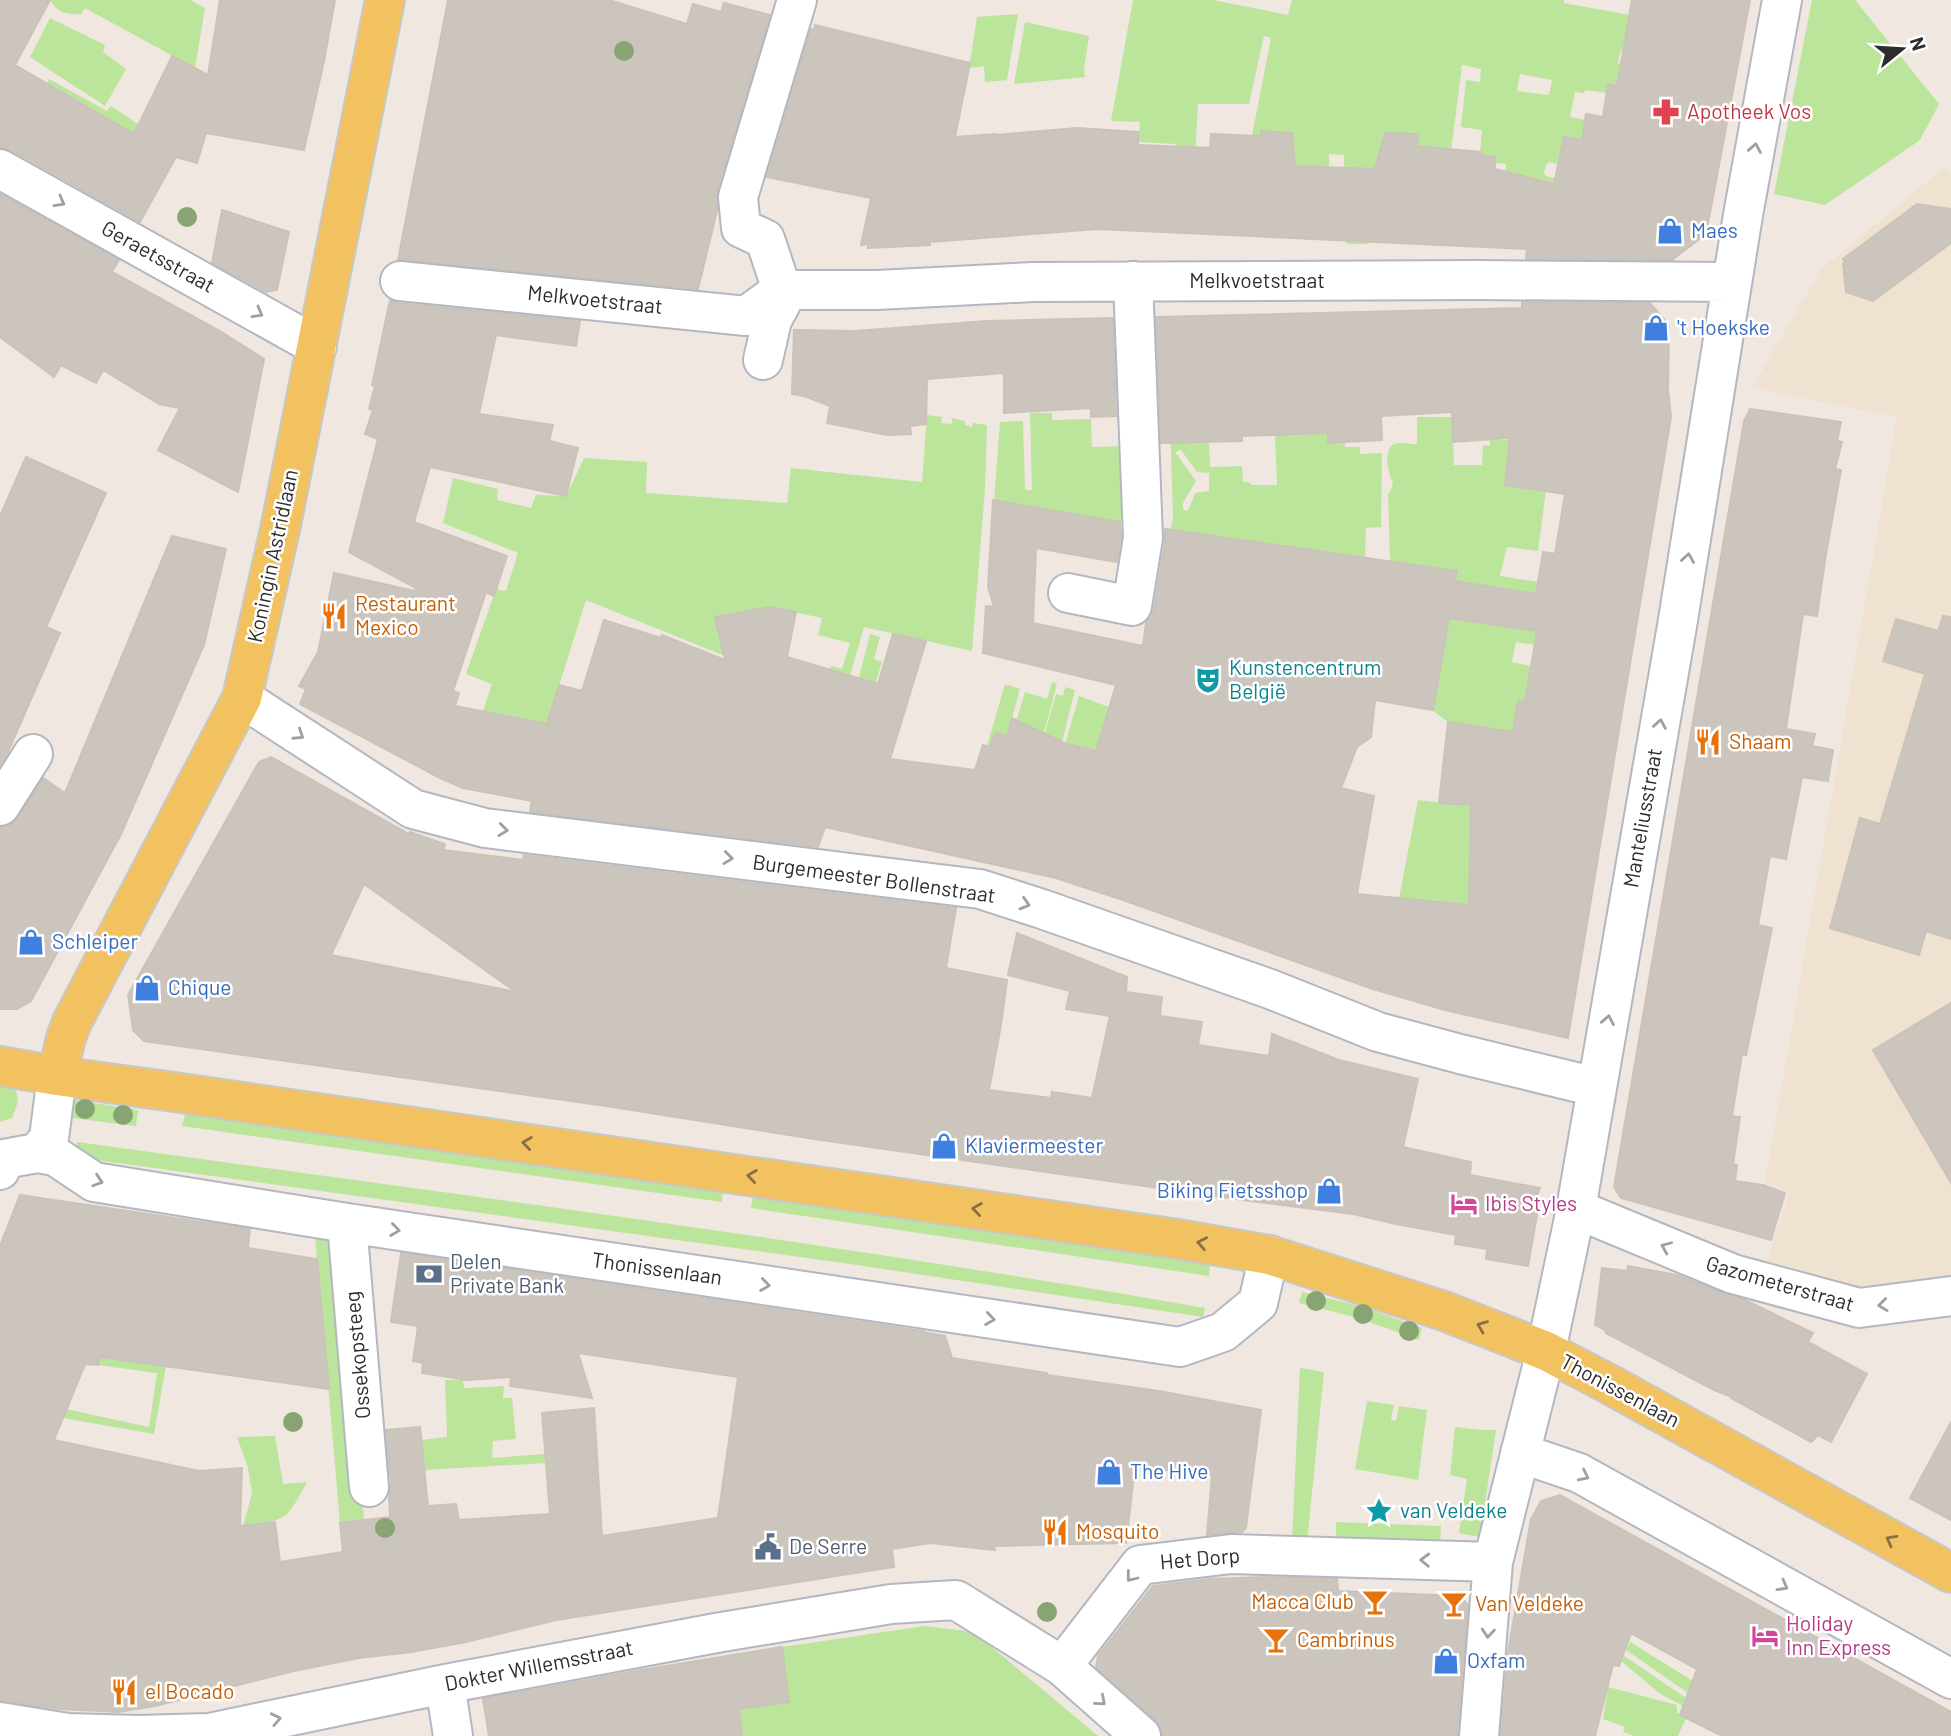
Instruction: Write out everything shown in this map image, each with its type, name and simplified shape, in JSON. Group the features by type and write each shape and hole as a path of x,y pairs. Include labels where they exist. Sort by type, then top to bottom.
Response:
{"main road":[{"name":"Koningin Astridlaan","path":"57,1076 72,1022 242,698 281,524 386,0"},
{"name":"Thonissenlaan","path":"0,1066 1165,1237 1269,1255 1444,1311 1545,1351 1951,1573"}],"street":[{"path":"763,360 772,320 785,290 765,239 741,228 738,197 797,0"},
{"name":"Manteliusstraat","path":"1545,1351 1576,1209 1782,0"},
{"name":"Geraetsstraat","path":"0,169 317,346"},
{"name":"Melkvoetstraat","path":"400,281 746,316 785,290 877,290 1033,282 1133,281 1732,282"},
{"path":"1068,593 1132,606 1143,538 1133,281"},
{"name":"Burgemeester Bollenstraat","path":"242,698 413,809 485,828 980,890 1054,913 1270,989 1378,1032 1596,1087"},
{"path":"0,806 33,754"},
{"path":"14,1160 49,1138 57,1076"},
{"name":"Thonissenlaan","path":"14,1160 55,1156 94,1182 347,1223 1181,1347 1223,1332 1258,1303 1269,1255"},
{"name":"Gazometerstraat","path":"1576,1209 1733,1274 1859,1308 1951,1296"},
{"name":"Ossekopsteeg","path":"347,1223 369,1486"},
{"path":"1479,1736 1493,1562 1545,1351"},
{"path":"1520,1453 1579,1473 1951,1679"},
{"name":"Het Dorp","path":"1062,1666 1140,1565 1231,1554 1493,1562"},
{"name":"Dokter Willemsstraat","path":"0,1722 68,1733 209,1735 445,1684 716,1633 891,1604 933,1601 956,1600 1062,1666"},
{"path":"1062,1666 1141,1736"},
{"path":"445,1684 453,1736"}],"shaded area":[{"path":"1944,168 1951,174 1951,1285 1859,1298 1763,1274 1789,1192 1765,1183 1897,417 1752,388 1821,269"}],"green space":[{"path":"50,0 190,0 205,8 195,68 85,8 81,14 67,13 56,8"},
{"path":"1133,0 1213,0 1288,15 1292,0 1564,0 1564,3 1630,15 1661,58 1621,50 1618,63 1626,65 1622,87 1607,93 1585,90 1584,93 1575,92 1570,117 1585,120 1583,140 1564,137 1560,160 1556,164 1546,164 1544,173 1562,180 1565,185 1505,175 1506,164 1495,163 1480,155 1482,130 1461,127 1466,80 1480,82 1481,69 1462,65 1449,167 1413,164 1418,134 1385,133 1370,241 1367,244 1347,244 1345,240 1344,155 1329,154 1329,167 1292,166 1292,141 1286,134 1261,131 1261,136 1252,136 1271,38 1264,36 1249,104 1198,104 1191,234 1171,232 1176,144 1138,142 1140,122 1111,121","holes":["1520,74 1552,80 1549,95 1517,91"]},
{"path":"1812,0 1855,0 1939,104 1920,140 1825,205 1774,194"},
{"path":"1018,14 1007,80 985,82 984,66 969,68 977,17"},
{"path":"50,18 105,45 103,52 126,69 105,106 30,57"},
{"path":"1025,22 1089,36 1085,77 1014,84"},
{"path":"49,79 107,111 111,106 147,130 142,139 47,84"},
{"path":"1030,413 1052,413 1052,420 1091,419 1092,447 1131,446 1133,524 994,500 1000,422 1023,421 1025,490 1032,490"},
{"path":"927,415 942,417 941,423 952,424 952,418 965,421 965,425 972,427 973,423 987,425 985,489 972,651 864,627 850,676 829,669 831,666 842,669 850,643 818,635 822,618 784,610 772,675 586,600 547,724 483,711 492,684 466,674 496,589 506,591 518,553 443,523 453,478 498,489 497,500 531,508 536,495 566,496 584,458 647,462 646,493 787,503 791,468 922,482"},
{"path":"1208,417 1210,467 1242,466 1243,482 1252,485 1277,485 1275,435 1308,434 1308,420 1327,420 1328,443 1345,442 1345,447 1360,447 1360,454 1382,453 1381,527 1366,528 1365,558 1170,531 1173,518 1170,418","holes":["1181,450 1197,472 1209,473 1209,491 1195,493 1186,511 1183,509 1183,503 1196,481 1175,452"]},
{"path":"1417,417 1452,417 1454,465 1482,465 1483,445 1490,446 1490,440 1509,440 1511,427 1550,434 1508,456 1506,485 1546,491 1538,551 1507,547 1500,576 1546,583 1535,645 1516,642 1512,662 1531,666 1525,703 1518,702 1516,717 1538,721 1470,821 1470,845 1499,849 1512,909 1445,902 1441,924 1399,898 1418,800 1470,806 1480,756 1448,722 1432,710 1453,596 1498,588 1455,581 1457,571 1390,561 1388,494 1393,482 1388,468 1388,451 1396,443 1417,444"},
{"path":"870,634 880,637 874,659 882,662 869,705 847,724"},
{"path":"1052,682 1057,684 1037,759 1016,722 1025,692 1047,699"},
{"path":"1005,684 1020,689 1007,736 995,733 990,747 987,746"},
{"path":"1065,687 1075,690 1062,742 1055,740 1039,755 1056,694 1063,696"},
{"path":"1079,696 1109,707 1092,761 1063,752"},
{"path":"0,1086 16,1090 18,1102 12,1118 0,1122"},
{"path":"75,1100 138,1110 136,1126 71,1118"},
{"path":"185,1114 723,1191 722,1202 182,1126"},
{"path":"77,1142 782,1240 1205,1308 1203,1317 843,1263 74,1157"},
{"path":"753,1196 1210,1264 1209,1276 751,1208"},
{"path":"315,1237 336,1241 364,1520 340,1523"},
{"path":"1302,1292 1360,1306 1422,1328 1419,1340 1358,1318 1299,1303"},
{"path":"100,1357 166,1366 154,1434 63,1418 66,1409 149,1427 157,1373 98,1365"},
{"path":"1300,1368 1324,1372 1307,1543 1292,1541"},
{"path":"445,1380 463,1380 464,1388 504,1386 503,1398 512,1398 516,1439 493,1441 492,1458 545,1454 545,1463 424,1470 421,1440 447,1437"},
{"path":"1367,1401 1394,1405 1391,1420 1396,1421 1399,1406 1427,1410 1418,1480 1355,1469"},
{"path":"1455,1427 1496,1430 1480,1537 1459,1533 1467,1479 1450,1475"},
{"path":"275,1436 283,1484 307,1482 284,1516 269,1522 243,1526 252,1493 248,1468 237,1437"},
{"path":"1336,1522 1441,1526 1440,1547 1336,1546"},
{"path":"925,1626 974,1632 1098,1736 742,1736 738,1709 789,1702 782,1647"},
{"path":"1630,1642 1693,1681 1688,1693 1626,1650"},
{"path":"1623,1655 1686,1698 1683,1706 1659,1693 1621,1661"},
{"path":"1608,1687 1677,1705 1677,1713 1686,1718 1678,1736 1634,1736 1623,1732 1625,1727 1603,1719"}],"building":[{"path":"0,0 50,0 15,65 134,134 172,56 208,75 220,0 335,0 304,150 206,133 197,163 176,157 140,222 11,150 0,147"},
{"path":"448,0 609,0 687,24 693,4 721,12 724,3 770,15 717,191 717,211 698,289 398,260"},
{"path":"1632,0 1750,0 1706,234 1672,260 1526,259 1527,249 1098,229 930,242 930,245 868,248 868,244 861,245 871,198 767,177 811,29 814,30 815,25 970,63 955,137 1077,128 1138,132 1138,145 1210,148 1211,134 1261,136 1261,131 1292,133 1295,166 1375,169 1385,133 1419,134 1416,146 1480,152 1480,155 1495,157 1495,169 1554,184 1564,137 1582,140 1586,114 1603,117 1608,84 1617,86"},
{"path":"0,194 119,260 112,272 220,331 264,359 238,492 158,450 180,408 159,404 103,370 96,383 61,365 54,377 0,337"},
{"path":"1917,204 1951,209 1951,243 1873,301 1846,292 1843,259"},
{"path":"222,210 289,232 277,290 266,292 212,263"},
{"path":"390,300 398,303 580,321 576,346 496,335 479,414 553,425 549,441 578,448 566,496 430,467 414,522 507,556 494,596 486,592 453,691 459,693 455,706 547,724 559,685 582,691 604,620 661,638 662,635 725,660 715,617 769,607 796,612 787,657 878,684 893,634 926,641 890,759 975,770 983,745 990,747 995,733 1007,736 1012,718 1064,743 1096,751 1116,685 983,653 986,606 994,607 988,587 993,500 1120,522 1121,537 1117,562 1036,548 1033,623 1143,646 1146,622 1154,609 1165,529 1457,571 1455,581 1536,594 1543,552 1555,554 1565,494 1505,485 1510,438 1453,442 1452,412 1381,416 1382,440 1328,443 1328,433 1242,436 1242,441 1161,443 1156,317 1522,308 1522,302 1650,303 1669,325 1668,390 1671,417 1568,1038 1445,1010 1373,989 1056,878 825,827 818,847 530,812 532,801 463,788 300,704 306,689 299,686 318,652 334,573 415,591 416,588 349,552 378,439 365,434 373,410 369,409 375,386 372,385","holes":["1449,618 1537,631 1525,702 1518,701 1513,732 1448,722 1439,803 1471,805 1469,905 1357,894 1374,796 1341,788 1357,747 1371,737 1375,700 1433,710"]},
{"path":"1113,318 1116,416 1091,417 1091,408 1004,413 1004,373 927,379 926,424 910,426 911,434 887,435 827,423 830,406 792,394 794,330 855,331 987,321"},
{"path":"1750,409 1841,422 1837,441 1842,442 1835,469 1841,470 1817,616 1803,614 1786,729 1815,734 1812,746 1833,750 1828,781 1802,777 1786,859 1770,856 1758,925 1772,928 1746,1055 1742,1054 1732,1116 1740,1117 1733,1164 1737,1165 1735,1181 1763,1185 1785,1193 1771,1240 1621,1198 1614,1187 1744,421"},
{"path":"26,457 106,493 46,627 60,633 0,765 0,516"},
{"path":"172,536 226,549 204,645 121,834 31,1001 17,1009 0,1009 0,828 11,825 18,818 43,778 65,793"},
{"path":"1943,616 1951,617 1951,939 1926,931 1919,955 1830,928 1860,818 1880,824 1925,674 1883,661 1896,619 1938,631"},
{"path":"271,757 409,834 410,832 445,844 443,850 523,860 524,855 956,908 946,968 1007,980 989,1090 1051,1098 1052,1092 1092,1098 1110,1016 1066,1009 1070,991 1008,975 1017,933 1127,977 1126,992 1162,997 1160,1016 1202,1022 1198,1045 1269,1056 1272,1034 1339,1060 1418,1079 1403,1147 1471,1162 1470,1175 1540,1188 1535,1201 1539,1203 1528,1266 1486,1259 1487,1249 1455,1244 1456,1235 1353,1214 814,1139 606,1106 144,1041 133,1030 128,995 259,762","holes":["364,884 516,992 331,955"]},
{"path":"1951,1003 1951,1183 1873,1050"},
{"path":"20,1195 250,1229 248,1248 317,1259 329,1389 100,1357 98,1365 85,1364 54,1440 199,1471 242,1468 240,1526 275,1522 280,1562 343,1552 340,1523 390,1517 391,1485 386,1430 420,1427 428,1506 456,1504 459,1520 550,1514 542,1413 594,1408 602,1536 718,1518 738,1377 578,1353 592,1398 510,1386 511,1377 467,1380 422,1373 423,1363 413,1361 418,1326 391,1322 401,1253 923,1331 945,1336 952,1358 1261,1410 1246,1528 1242,1532 1207,1535 1212,1475 1135,1467 1126,1543 994,1546 995,1550 930,1543 892,1549 894,1567 556,1620 466,1642 294,1671 155,1706 118,1712 60,1709 0,1701 0,1246"},
{"path":"1628,1266 1677,1275 1743,1299 1813,1333 1808,1342 1867,1374 1831,1442 1818,1435 1811,1442 1595,1325 1602,1268 1627,1271"},
{"path":"1951,1422 1951,1520 1910,1498"},
{"path":"1560,1495 1951,1712 1951,1736 1722,1736 1680,1715 1697,1669 1631,1633 1619,1666 1613,1665 1595,1736 1501,1736 1508,1652 1531,1519 1541,1501"},
{"path":"1209,1579 1337,1579 1338,1591 1460,1596 1468,1605 1457,1736 1162,1736 1156,1720 1096,1667 1098,1656 1153,1586"},
{"path":"782,1647 789,1702 739,1709 742,1736 489,1736 483,1699"}],"place":[{"name":"Apotheek Vos","path":"1666,112"},
{"name":"Maes","path":"1670,231"},
{"name":"'t Hoekske","path":"1656,328"},
{"name":"Restaurant Mexico","path":"334,616"},
{"name":"Kunstencentrum België","path":"1208,680"},
{"name":"Shaam","path":"1708,742"},
{"name":"Schleiper","path":"31,942"},
{"name":"Chique","path":"147,988"},
{"name":"Klaviermeester","path":"944,1146"},
{"name":"Biking Fietsshop","path":"1329,1191"},
{"name":"Ibis Styles","path":"1464,1204"},
{"name":"Delen Private Bank","path":"429,1274"},
{"name":"The Hive","path":"1109,1472"},
{"name":"van Veldeke","path":"1379,1511"},
{"name":"Mosquito","path":"1055,1532"},
{"name":"De Serre","path":"768,1547"},
{"name":"Macca Club","path":"1375,1602"},
{"name":"Van Veldeke","path":"1454,1604"},
{"name":"Holiday Inn Express","path":"1765,1636"},
{"name":"Cambrinus","path":"1276,1640"},
{"name":"Oxfam","path":"1446,1661"},
{"name":"el Bocado","path":"124,1692"}]}
